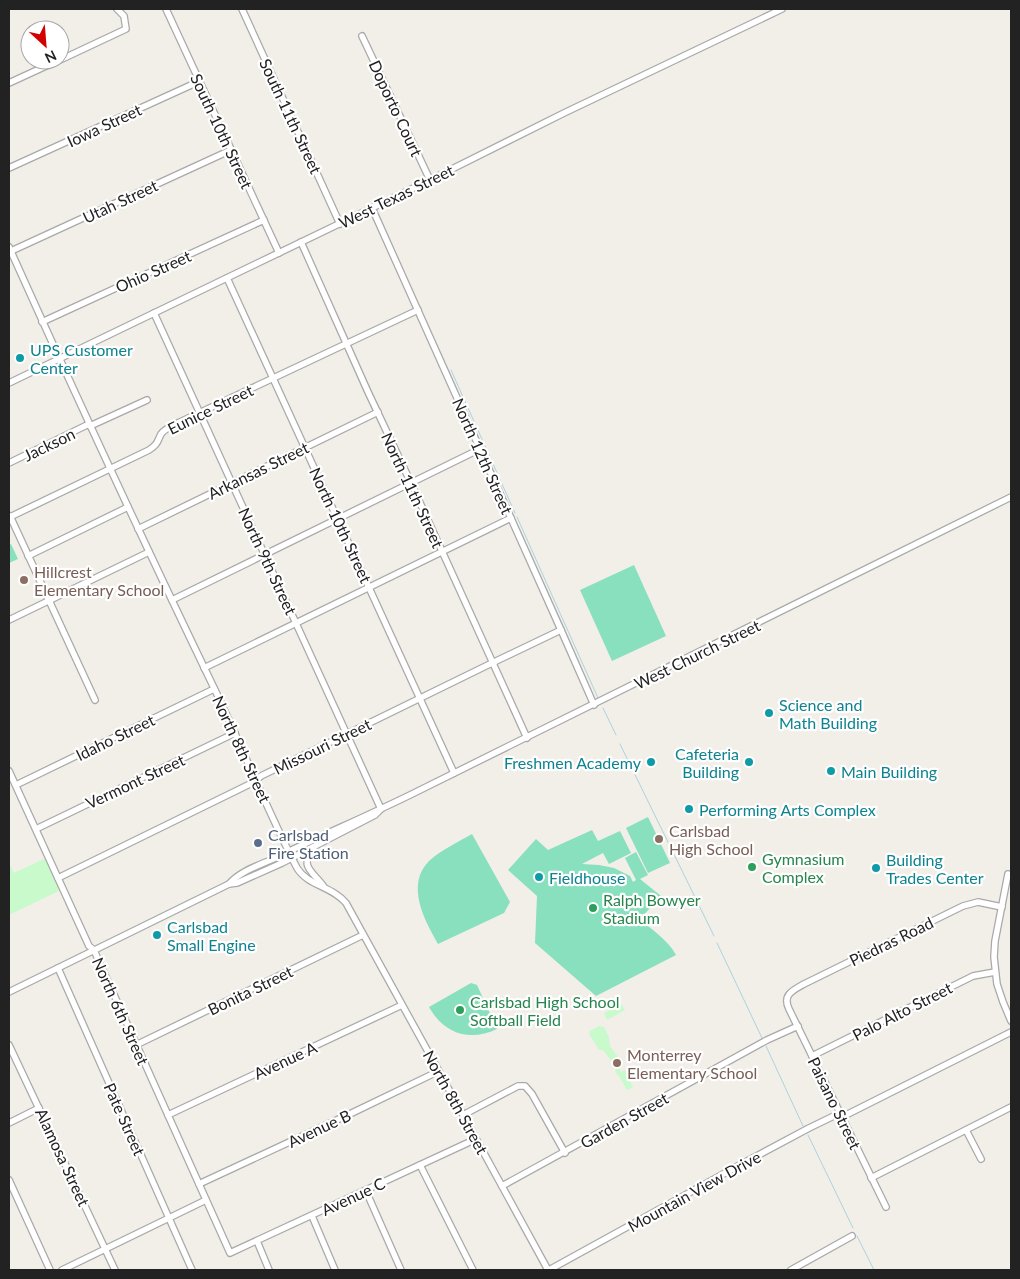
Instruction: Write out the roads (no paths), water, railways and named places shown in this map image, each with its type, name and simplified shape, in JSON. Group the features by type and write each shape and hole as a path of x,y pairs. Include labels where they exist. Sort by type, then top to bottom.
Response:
{"street":[{"path":"70,55 126,29 124,16 117,9"},
{"name":"South 10th Street","path":"166,9 279,253"},
{"name":"South 11th Street","path":"242,9 340,224"},
{"name":"West Texas Street","path":"9,384 782,9"},
{"name":"Doporto Court","path":"362,36 430,180"},
{"path":"9,84 39,70"},
{"name":"Iowa Street","path":"9,168 200,81"},
{"name":"Utah Street","path":"9,250 231,150"},
{"name":"North 12th Street","path":"372,208 594,706"},
{"name":"Ohio Street","path":"42,322 264,220"},
{"name":"North 11th Street","path":"301,242 527,738"},
{"name":"North 8th Street","path":"9,250 297,868 311,882 341,897 346,903 502,1186 546,1270"},
{"name":"North 10th Street","path":"227,278 454,773"},
{"name":"Eunice Street","path":"10,515 152,448 162,432 199,413 418,310"},
{"name":"North 9th Street","path":"154,313 381,809"},
{"name":"Jackson","path":"9,463 147,400"},
{"name":"Arkansas Street","path":"138,529 378,412"},
{"path":"172,600 480,449"},
{"name":"West Church Street","path":"9,992 229,884 237,883 290,854 594,706 1011,497"},
{"path":"28,556 128,507"},
{"path":"10,515 94,700"},
{"path":"204,668 511,518"},
{"path":"9,620 149,552"},
{"name":"Missouri Street","path":"58,878 252,783 261,776 561,630"},
{"name":"Idaho Street","path":"16,785 214,689"},
{"name":"Vermont Street","path":"36,829 235,733"},
{"name":"North 6th Street","path":"9,770 89,946 94,950 230,1253"},
{"name":"West Church Street","path":"290,854 316,845 375,815 381,809"},
{"path":"316,845 309,854 307,862 311,872 324,887"},
{"path":"1008,874 994,950 995,972 1011,1021"},
{"name":"Piedras Road","path":"787,999 791,992 804,984 963,906 978,902 1002,907"},
{"name":"Bonita Street","path":"136,1045 363,935"},
{"name":"Pate Street","path":"58,968 192,1270"},
{"name":"Palo Alto Street","path":"812,1056 974,976 995,972"},
{"name":"Paisano Street","path":"787,999 787,1004 886,1207"},
{"name":"Avenue A","path":"168,1115 402,1005"},
{"name":"Garden Street","path":"502,1186 767,1040 798,1026"},
{"name":"Mountain View Drive","path":"546,1270 809,1128 841,1115 1011,1032"},
{"name":"Alamosa Street","path":"9,1045 115,1270"},
{"name":"Avenue B","path":"199,1184 439,1071"},
{"path":"463,1115 518,1086 526,1086 565,1153"},
{"path":"871,1178 1011,1107"},
{"path":"9,1123 40,1108"},
{"path":"966,1130 981,1160"},
{"name":"Avenue C","path":"230,1253 476,1139"},
{"path":"420,1165 473,1270"},
{"path":"9,1180 50,1270"},
{"path":"366,1191 401,1270"},
{"path":"62,1270 206,1200"},
{"path":"312,1216 335,1270"},
{"path":"791,1270 852,1236"},
{"path":"257,1241 269,1270"}],"waterway":[{"path":"451,370 515,513"},
{"path":"517,517 598,698"},
{"path":"603,708 616,735"},
{"path":"620,744 714,936"},
{"path":"717,943 762,1038"},
{"path":"766,1046 803,1126"},
{"path":"808,1135 853,1228"},
{"path":"857,1236 874,1270"}],"place":[{"name":"UPS Customer Center","path":"20,358"},
{"name":"Hillcrest Elementary School","path":"24,580"},
{"name":"Science and Math Building","path":"769,713"},
{"name":"Freshmen Academy","path":"651,762"},
{"name":"Cafeteria Building","path":"749,762"},
{"name":"Main Building","path":"831,771"},
{"name":"Performing Arts Complex","path":"689,809"},
{"name":"Carlsbad High School","path":"659,839"},
{"name":"Carlsbad Fire Station","path":"258,843"},
{"name":"Gymnasium Complex","path":"752,867"},
{"name":"Building Trades Center","path":"876,868"},
{"name":"Fieldhouse","path":"539,877"},
{"name":"Ralph Bowyer Stadium","path":"593,908"},
{"name":"Carlsbad Small Engine","path":"157,935"},
{"name":"Carlsbad High School Softball Field","path":"460,1010"},
{"name":"Monterrey Elementary School","path":"617,1063"}]}
